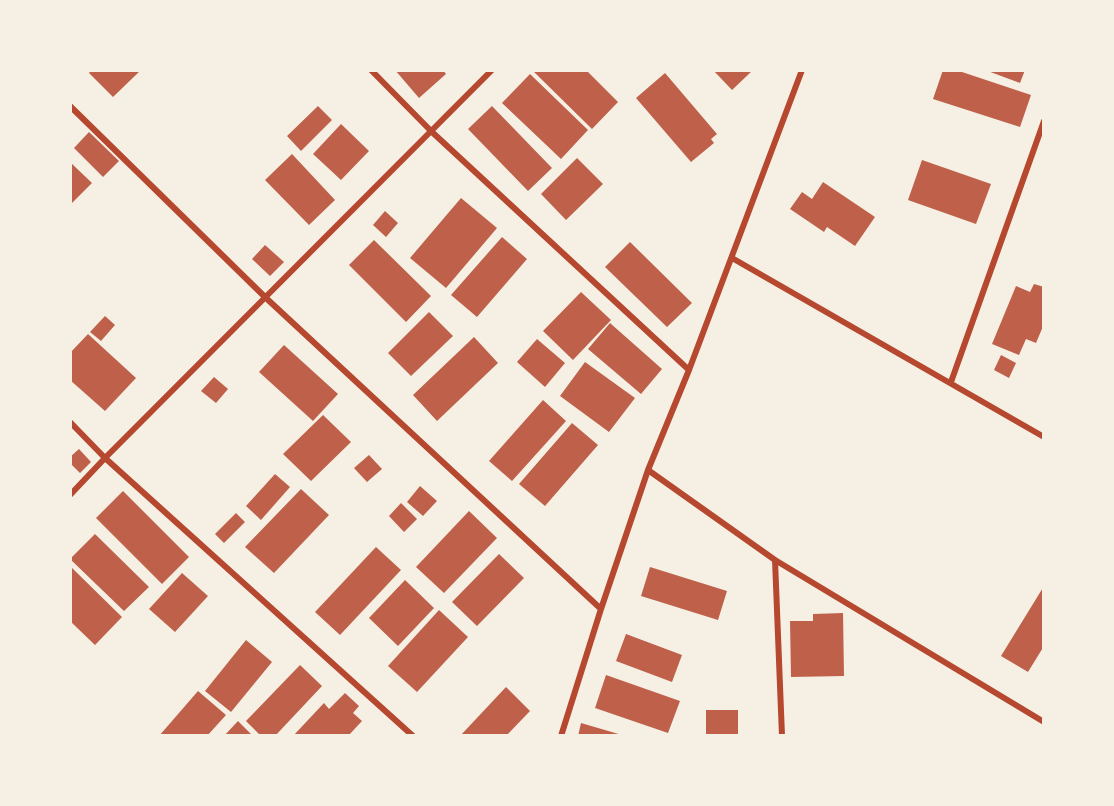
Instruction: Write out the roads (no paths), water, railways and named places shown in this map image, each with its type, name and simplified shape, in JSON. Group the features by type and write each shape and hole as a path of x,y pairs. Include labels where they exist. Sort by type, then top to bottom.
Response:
{"street":[{"path":"371,70 432,132 689,370"},
{"path":"70,495 492,70"},
{"path":"561,735 648,470 689,370 802,70"},
{"path":"70,106 266,298 601,609"},
{"path":"951,382 1044,121"},
{"path":"732,258 1044,437"},
{"path":"70,422 105,458 413,735"},
{"path":"648,470 775,560 1044,722"},
{"path":"775,560 782,735"}]}
